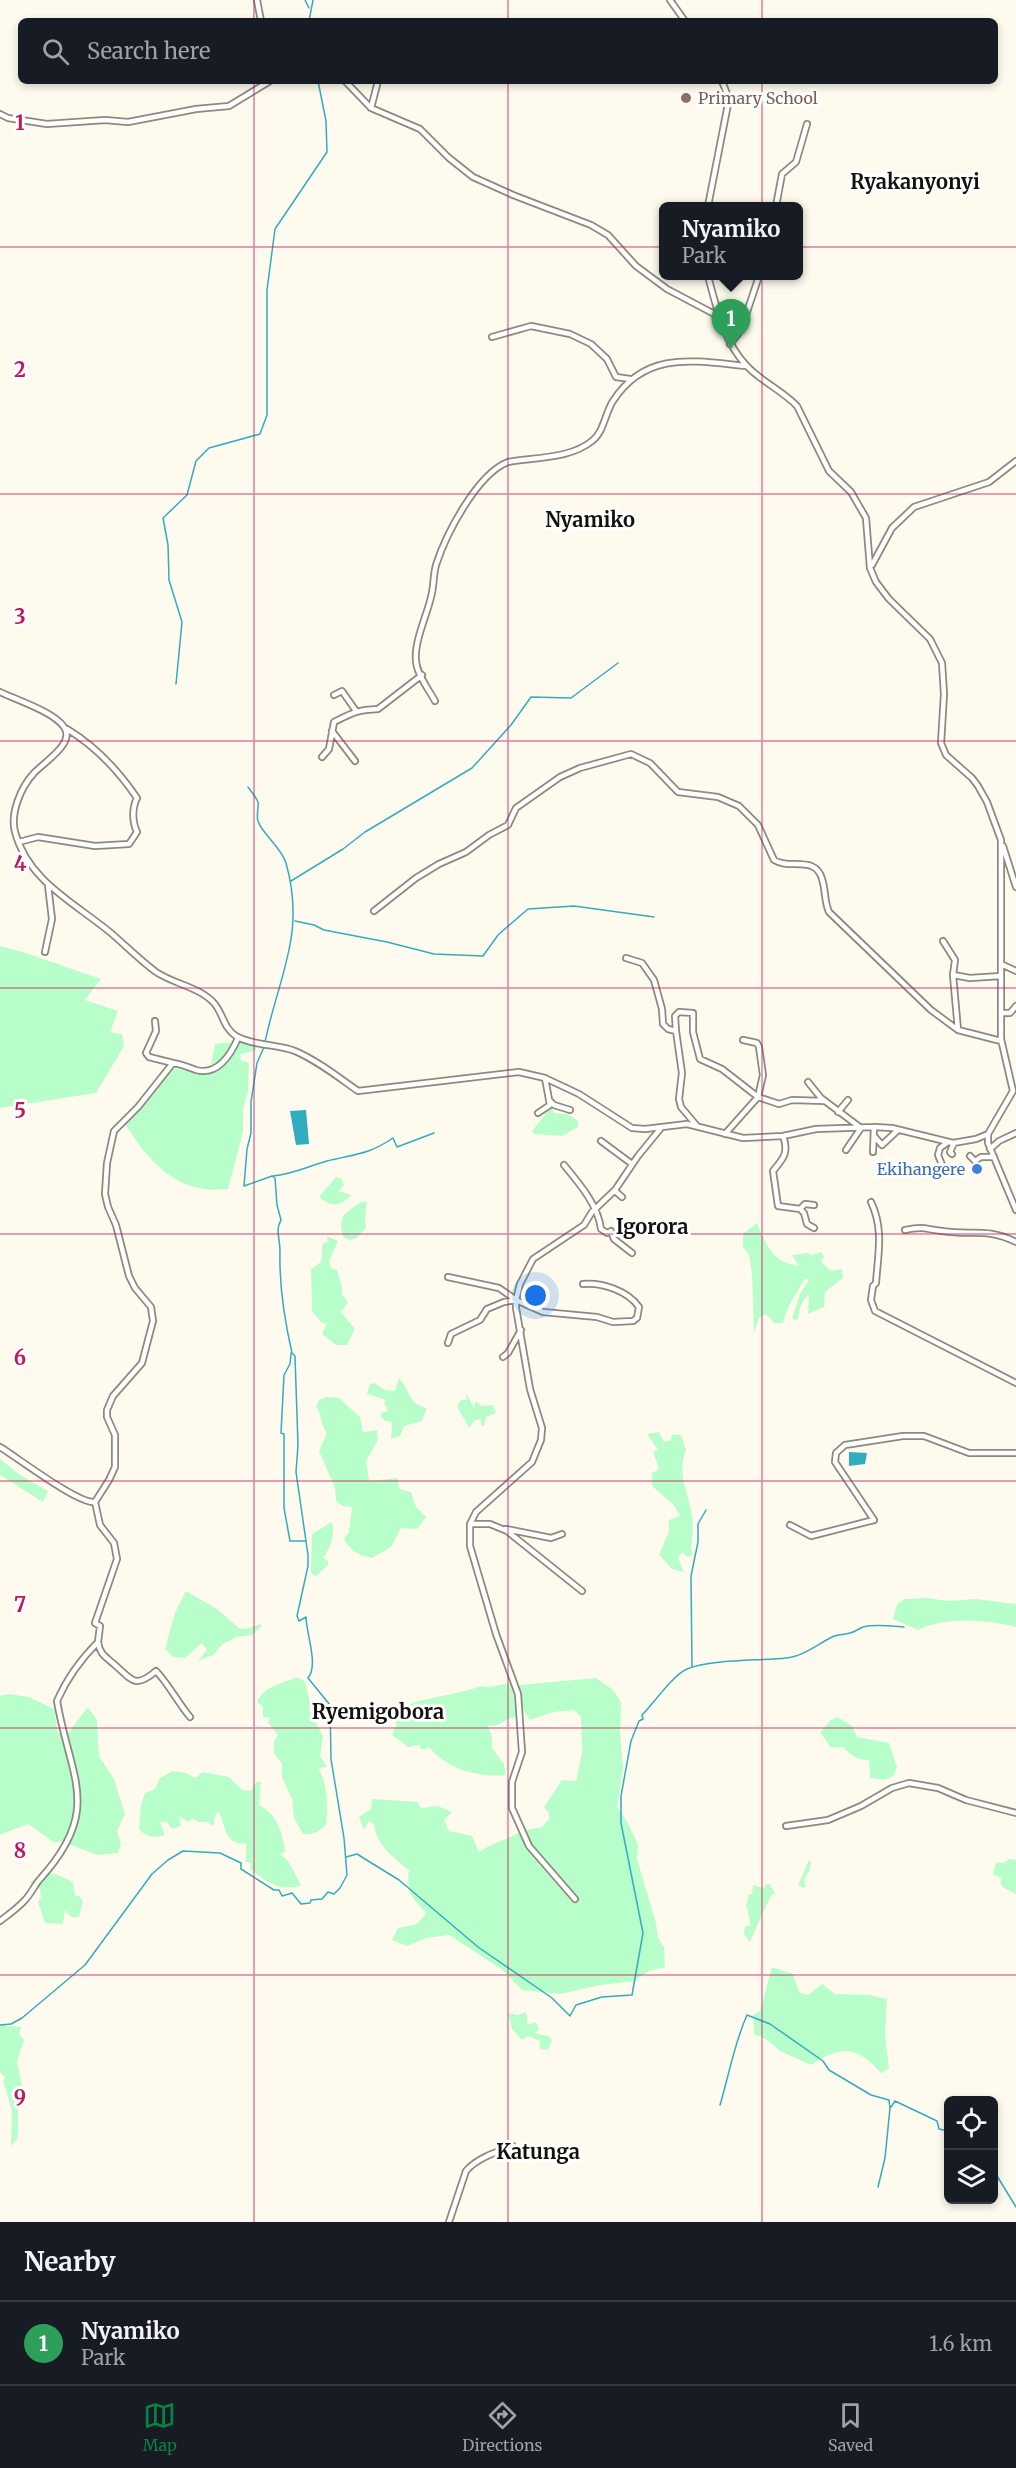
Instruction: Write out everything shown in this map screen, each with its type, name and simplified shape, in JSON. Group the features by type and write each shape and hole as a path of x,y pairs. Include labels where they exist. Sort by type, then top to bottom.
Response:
{"street":[{"path":"257,0 260,18"},
{"path":"670,0 683,18"},
{"path":"0,114 15,120 47,124 105,120 128,122 196,108 229,106 265,84"},
{"path":"348,84 371,108 420,129 449,158 473,177 591,225 608,236 636,266 667,289 720,317"},
{"path":"371,108 377,84"},
{"path":"709,202 729,99 723,84"},
{"path":"777,202 782,174 796,162 807,124"},
{"path":"709,280 730,344 746,366 790,398 797,406 829,471 850,492 866,518 870,568 876,582 889,599 930,639 942,663 944,694 941,743 946,755 972,778 987,802 1016,887"},
{"path":"730,344 741,330 758,280"},
{"path":"492,337 531,326 551,328 591,344 607,359 616,377 630,379"},
{"path":"435,701 415,658 431,598 435,568 460,513 475,488 501,464 566,452 583,447 592,441 599,434 609,408 630,379 654,366 680,361 746,366"},
{"path":"870,568 892,528 914,507 989,482 1006,471 1016,460"},
{"path":"322,757 329,749 334,722 366,708 378,710 422,675"},
{"path":"334,695 342,691 356,711"},
{"path":"0,692 53,717 105,759 136,798 133,812 137,832 129,844 95,846 38,837 19,842"},
{"path":"65,728 67,736 61,747 33,773 24,787 15,814 14,829 25,856 37,875 156,972 171,982 188,987 208,998 215,1004 229,1030 238,1038 294,1051 321,1065 358,1090 519,1072 545,1078 579,1094 632,1128 661,1128 687,1124 699,1129 743,1138 783,1136 816,1130 874,1127 898,1130 951,1143"},
{"path":"332,731 355,761"},
{"path":"374,910 416,878 439,864 466,852 489,835 508,825 516,808 560,777 579,768 631,754 650,763 678,792 718,797 739,806 759,825 770,855 779,863 806,864 816,868 822,878 825,902 829,912 931,1010 958,1030 986,1040 1001,1041"},
{"path":"1001,840 1001,1041 1014,1090 988,1134 988,1143 1016,1210"},
{"path":"45,952 52,919 48,884"},
{"path":"943,941 955,960 953,975 958,1030"},
{"path":"626,958 642,963 654,980 662,1009 663,1024 668,1029 676,1031"},
{"path":"1001,964 1008,965 1016,971"},
{"path":"953,975 970,978 1001,976"},
{"path":"1001,1013 1010,1013 1016,1006"},
{"path":"699,1129 681,1107 679,1099 682,1073 675,1016 679,1012 693,1013 693,1032 700,1059 722,1069 758,1097 779,1104 792,1100 824,1101"},
{"path":"155,1021 156,1031 146,1053 149,1057 199,1071 212,1069 231,1055 238,1038"},
{"path":"725,1134 758,1097 763,1075 757,1043 743,1040"},
{"path":"173,1063 138,1107 114,1131 107,1163 105,1187 108,1207 116,1225 129,1276 152,1307 153,1321 142,1363 113,1396 107,1410 107,1417 115,1435 115,1467 110,1480 95,1502 100,1525 114,1543 117,1558 95,1623 100,1626 98,1642 103,1657 132,1680 144,1680 156,1671 190,1718"},
{"path":"538,1113 550,1106 545,1078"},
{"path":"808,1082 824,1101 861,1128"},
{"path":"838,1112 848,1100"},
{"path":"550,1101 554,1105 570,1110"},
{"path":"873,1152 874,1127"},
{"path":"575,1899 530,1846 512,1808 512,1782 522,1752 518,1694 478,1578 470,1546 470,1524 483,1504 522,1473 532,1462 541,1440 542,1428 530,1389 516,1300 524,1273 533,1259 579,1229 594,1210 615,1191 632,1164 661,1128"},
{"path":"846,1150 861,1128"},
{"path":"874,1136 882,1145 898,1130"},
{"path":"990,1149 999,1141 1016,1133"},
{"path":"952,1168 943,1167 938,1155 940,1148 988,1134"},
{"path":"783,1136 786,1156 773,1171 778,1206 801,1209"},
{"path":"980,1138 988,1143"},
{"path":"601,1141 632,1164"},
{"path":"951,1143 950,1152 952,1154"},
{"path":"970,1156 975,1161 994,1157"},
{"path":"564,1166 584,1190 601,1229 607,1233 611,1231 614,1239 627,1246 632,1253"},
{"path":"615,1191 622,1197"},
{"path":"871,1202 878,1219 880,1240 876,1283 873,1286 872,1299 875,1311 948,1349 962,1353 1016,1383"},
{"path":"801,1209 805,1204 814,1205"},
{"path":"801,1209 807,1224 814,1227"},
{"path":"905,1230 925,1226 942,1231 992,1232 1016,1242"},
{"path":"448,1277 499,1288 516,1300 543,1312 597,1317 613,1322 633,1322 638,1318 639,1307 627,1295 593,1283 583,1284"},
{"path":"448,1343 451,1334 480,1320 488,1310 504,1302 516,1300"},
{"path":"503,1357 508,1353 521,1330"},
{"path":"790,1525 811,1536 874,1520 835,1462 836,1453 845,1445 903,1436 924,1436 969,1453 1016,1453"},
{"path":"0,1447 27,1467 81,1500 95,1502"},
{"path":"470,1524 490,1524 551,1538 562,1534"},
{"path":"503,1528 582,1591"},
{"path":"0,1921 25,1900 65,1847 74,1827 78,1809 76,1782 57,1701 76,1666 98,1642"},
{"path":"786,1826 828,1820 861,1806 892,1788 909,1783 938,1788 966,1800 1016,1813"},
{"path":"449,2222 466,2171 494,2152 513,2146"}],"green space":[{"path":"0,946 101,979 85,1000 118,1011 110,1032 122,1034 124,1046 96,1093 0,1108"},
{"path":"243,1041 257,1047 255,1051 240,1054 241,1060 249,1063 248,1092 243,1109 243,1132 228,1189 210,1190 194,1187 167,1173 155,1163 125,1124 171,1069 200,1072 217,1069 211,1064 215,1044"},
{"path":"552,1107 554,1113 568,1114 578,1121 578,1127 562,1136 534,1134 532,1131"},
{"path":"336,1177 341,1178 344,1185 338,1191 352,1195 344,1202 332,1204 319,1197"},
{"path":"361,1202 367,1202 366,1227 357,1238 350,1240 343,1237 342,1220 347,1212"},
{"path":"757,1223 772,1252 782,1261 799,1266 792,1255 808,1253 812,1255 821,1252 824,1257 821,1262 831,1271 842,1269 843,1278 825,1292 824,1307 808,1314 809,1295 802,1303 798,1320 792,1319 800,1294 809,1280 805,1278 783,1323 774,1323 766,1314 759,1318 754,1333 752,1274 749,1254 743,1247 743,1234"},
{"path":"327,1236 338,1241 329,1261 331,1268 337,1270 342,1295 348,1302 341,1312 355,1329 347,1345 336,1345 322,1334 327,1323 322,1323 312,1311 311,1269 321,1262 323,1243 328,1242"},
{"path":"399,1378 413,1400 427,1408 422,1421 404,1426 400,1436 391,1439 392,1422 385,1421 380,1416 382,1412 388,1411 384,1403 386,1400 367,1394 370,1384 374,1383 385,1390 395,1391"},
{"path":"466,1393 474,1408 476,1401 482,1406 493,1405 496,1413 486,1417 484,1426 481,1425 481,1419 475,1420 469,1428 457,1406 461,1400 467,1400"},
{"path":"326,1397 339,1398 360,1417 363,1432 377,1430 378,1440 366,1461 369,1481 398,1478 399,1489 411,1492 416,1507 426,1517 417,1529 401,1528 391,1547 372,1558 355,1552 344,1539 349,1532 352,1507 342,1506 336,1501 335,1488 319,1451 327,1433 316,1406 319,1400"},
{"path":"659,1432 664,1442 671,1440 672,1434 681,1435 686,1450 682,1467 693,1520 691,1550 693,1554 688,1557 682,1552 678,1558 684,1572 672,1569 659,1555 669,1531 669,1520 680,1516 674,1505 652,1486 652,1473 659,1469 653,1451 658,1450 647,1434"},
{"path":"0,1459 20,1475 48,1491 43,1502 0,1475"},
{"path":"332,1522 332,1541 323,1558 328,1561 328,1565 315,1577 311,1572 312,1534"},
{"path":"186,1591 217,1609 239,1628 245,1629 261,1624 261,1627 252,1635 237,1637 223,1644 213,1655 198,1661 207,1650 202,1643 185,1658 173,1657 165,1649 175,1613"},
{"path":"927,1598 948,1601 975,1599 1016,1604 1016,1627 954,1621 918,1630 893,1619 897,1604 905,1599"},
{"path":"298,1677 305,1682 310,1702 309,1710 323,1736 320,1756 327,1767 318,1768 325,1788 326,1825 310,1834 303,1834 294,1818 292,1799 282,1777 282,1764 274,1753 274,1741 278,1735 268,1723 271,1718 263,1717 263,1707 257,1702 264,1692"},
{"path":"596,1678 613,1690 621,1702 620,1733 623,1768 617,1807 628,1823 638,1845 637,1859 656,1923 658,1938 664,1947 665,1967 649,1971 634,1981 560,1994 522,1990 501,1969 449,1935 426,1938 407,1946 392,1940 398,1928 417,1924 426,1913 409,1889 409,1870 382,1845 374,1825 369,1821 364,1830 359,1817 371,1809 372,1799 418,1802 421,1808 438,1806 452,1812 444,1820 449,1831 472,1836 479,1852 526,1830 542,1827 549,1819 549,1813 544,1807 562,1780 576,1781 582,1752 581,1717 574,1710 553,1712 530,1720 523,1710 519,1685"},
{"path":"512,1683 516,1717 498,1725 488,1726 492,1737 492,1748 504,1764 506,1775 485,1775 464,1770 445,1761 429,1747 422,1750 419,1745 408,1747 392,1735 397,1723 391,1721 389,1713 400,1708 481,1686"},
{"path":"9,1694 29,1697 54,1709 58,1733 68,1733 88,1707 97,1720 99,1756 114,1779 125,1814 117,1831 121,1844 118,1853 97,1855 61,1841 55,1843 28,1824 0,1835 0,1696"},
{"path":"837,1717 852,1726 857,1737 889,1743 897,1767 893,1776 885,1780 870,1778 869,1760 854,1756 843,1747 831,1748 820,1732"},
{"path":"172,1771 186,1773 195,1778 203,1772 229,1777 242,1790 251,1791 255,1783 261,1781 259,1805 275,1819 283,1838 285,1852 280,1854 288,1861 301,1885 280,1887 250,1869 251,1863 246,1862 246,1844 230,1838 219,1812 216,1813 213,1826 207,1822 198,1822 193,1818 188,1822 179,1816 181,1826 172,1829 167,1822 160,1822 165,1835 157,1837 142,1832 139,1829 141,1805 145,1793 155,1789 159,1779"},
{"path":"1009,1859 1016,1860 1016,1895 1003,1887 1001,1878 993,1874 996,1862 1003,1863"},
{"path":"809,1860 810,1870 804,1880 806,1886 804,1888 798,1885"},
{"path":"41,1873 56,1874 73,1882 75,1896 79,1896 83,1902 79,1917 71,1917 65,1910 63,1924 45,1923 38,1902 41,1897 40,1889 30,1883"},
{"path":"766,1884 770,1884 775,1894 771,1895 750,1942 744,1934 745,1927 750,1925 746,1906 749,1894 752,1894 753,1885 764,1888"},
{"path":"772,1967 793,1974 799,1992 808,1995 822,1984 835,1994 869,1995 887,1999 885,2035 889,2069 881,2073 864,2057 848,2051 831,2054 811,2065 780,2051 767,2040 754,2034 753,2015 760,2011"},
{"path":"525,2012 527,2025 536,2022 539,2030 534,2033 548,2036 552,2040 548,2050 540,2049 540,2041 528,2036 522,2040 512,2029 508,2013 518,2015"},
{"path":"0,2025 21,2027 19,2034 24,2040 17,2061 22,2085 18,2088 16,2097 18,2138 11,2146 12,2110 3,2081 5,2078 0,2072"}],"water":[{"path":"306,1110 309,1144 296,1145 290,1111"},
{"path":"849,1452 867,1453 865,1464 849,1466"}],"waterway":[{"path":"305,0 309,8"},
{"path":"310,18 313,0"},
{"path":"176,684 182,622 169,580 168,545 163,518 187,495 196,461 209,448 260,434 267,415 267,290 275,229 327,152 326,121 319,84"},
{"path":"291,881 343,849 365,832 472,768 511,725 531,697 571,698 618,663"},
{"path":"248,787 258,802 257,819 260,826 284,857 291,888 293,912 288,954 265,1042"},
{"path":"295,921 314,925 324,930 434,954 483,956 498,935 528,909 574,906 654,917"},
{"path":"0,2025 11,2024 22,2018 85,1965 152,1874 183,1851 220,1853 241,1863 241,1869 274,1890 279,1890 282,1896 292,1893 301,1904 322,1899 328,1892 334,1894 347,1875 344,1838 331,1759 330,1705 308,1678 311,1672 312,1657 306,1617 299,1621 297,1616 308,1566 308,1555 296,1472 298,1445 295,1356 292,1353 287,1327 280,1277 278,1231 281,1220 277,1205 275,1178 272,1176 244,1186 247,1149 251,1133 251,1102 257,1063 264,1047"},
{"path":"273,1176 361,1153 376,1148 393,1138 397,1147 434,1133"},
{"path":"291,1353 290,1364 284,1375 281,1433 284,1434 284,1508 290,1541 305,1541"},
{"path":"692,1667 691,1576 698,1542 698,1524 706,1510"},
{"path":"346,1857 357,1854 399,1880 478,1947 552,1998 570,2016 576,2005 602,1997 632,1995 643,1933 621,1823 621,1796 631,1741 639,1721 643,1719 642,1715 670,1683 687,1669 709,1663 792,1657 836,1635 852,1633 863,1627 878,1625 904,1627"},
{"path":"720,2105 735,2048 747,2015 770,2024 823,2061 829,2070 871,2095 889,2100 885,2158 878,2187"},
{"path":"891,2107 895,2101 937,2121 939,2129 944,2130"},
{"path":"998,2178 1016,2207"}],"place":[{"name":"Primary School","path":"686,98"},
{"name":"Nyamiko","path":"731,349"},
{"name":"Ekihangere","path":"977,1169"}],"district":[{"name":"Ryakanyonyi","path":"915,182"},
{"name":"Nyamiko","path":"590,520"},
{"name":"Igorora","path":"652,1227"},
{"name":"Ryemigobora","path":"378,1712"},
{"name":"Katunga","path":"538,2152"}]}
